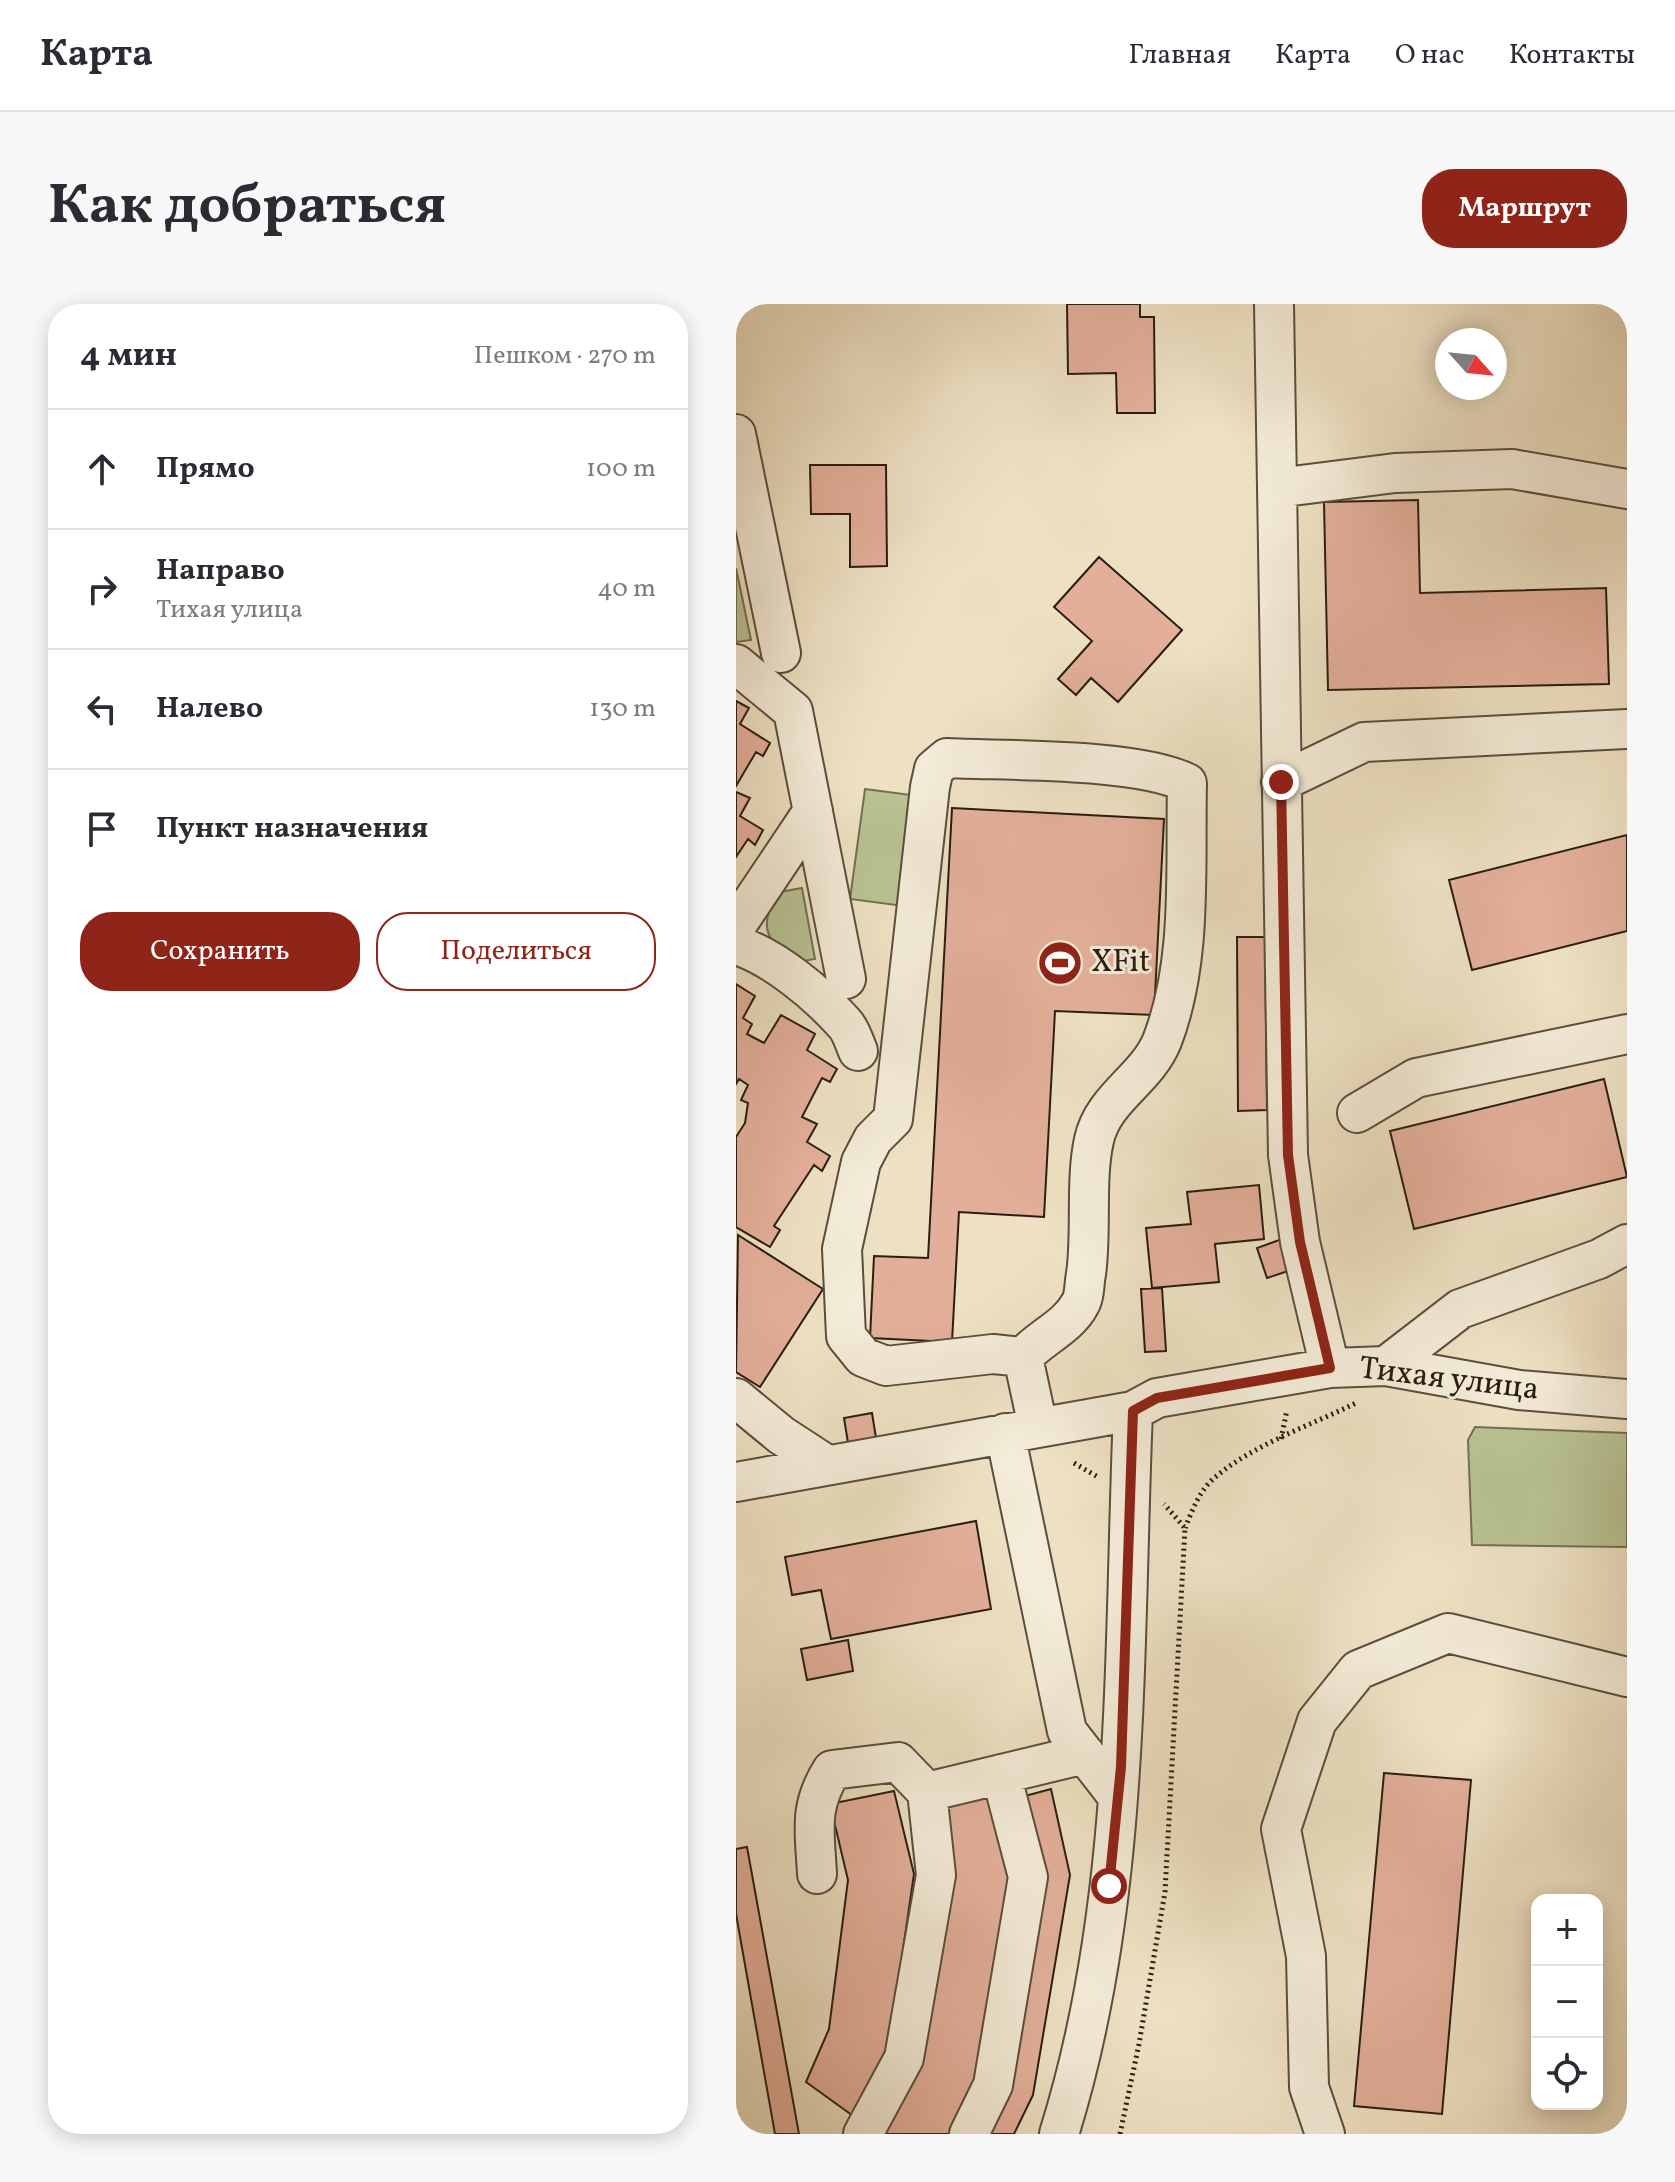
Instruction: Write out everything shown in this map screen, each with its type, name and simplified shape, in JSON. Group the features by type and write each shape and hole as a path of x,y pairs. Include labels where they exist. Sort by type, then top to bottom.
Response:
{"street":[{"path":"1274,304 1288,1155 1300,1242 1330,1368"},
{"path":"736,434 742,493 781,653"},
{"path":"1277,488 1395,473 1512,469 1627,489"},
{"path":"736,664 793,711 846,979"},
{"path":"1281,782 1364,742 1627,729"},
{"path":"1023,1357 993,1354 886,1366 863,1357 846,1336 842,1249 861,1162 873,1139 893,1119 930,787 934,769 947,758 1119,767 1172,775 1187,783 1181,979 1160,1045 1144,1071 1112,1100 1094,1139 1089,1253 1082,1302 1063,1326 1037,1342 1023,1357 1022,1430 1067,1731 1118,1797"},
{"path":"736,926 813,811"},
{"path":"736,945 803,986 847,1025 858,1051"},
{"path":"1357,1113 1416,1078 1627,1034"},
{"path":"1397,1368 1460,1309 1599,1259 1627,1244"},
{"name":"Тихая улица","path":"736,1482 1133,1411 1157,1398 1330,1368 1397,1368 1519,1390 1627,1399"},
{"path":"736,1398 781,1435 827,1465"},
{"path":"1059,2134 1092,2007 1118,1797 1133,1411"},
{"path":"1325,2134 1309,2087 1306,1956 1281,1829 1317,1721 1358,1670 1448,1633 1627,1677"},
{"path":"927,1792 1085,1754"},
{"path":"817,1874 814,1807 818,1793 832,1770 898,1762 927,1792 936,1875 904,2058 863,2134"},
{"path":"969,2134 993,2085 1028,1877 1001,1774"}],"path":[{"path":"1120,2134 1165,1892 1185,1528 1199,1496 1222,1473 1242,1459 1385,1389 1397,1368"},
{"path":"1074,1463 1100,1479"},
{"path":"1159,1497 1185,1528"}],"green space":[{"path":"736,568 751,640 736,642"},
{"path":"865,789 919,796 903,906 850,899"},
{"path":"802,888 815,959 792,963 771,939 767,922 780,892"},
{"path":"1475,1427 1627,1433 1627,1547 1472,1545 1468,1440"}],"building":[{"path":"1067,304 1140,304 1140,317 1154,317 1155,413 1117,413 1116,373 1068,374"},
{"path":"810,465 886,465 887,566 850,567 850,514 811,514"},
{"path":"1418,500 1420,593 1606,588 1609,684 1328,690 1324,502"},
{"path":"1099,557 1182,630 1118,702 1091,678 1076,695 1058,679 1092,641 1054,607"},
{"path":"736,701 749,708 740,724 770,743 763,756 756,752 736,786"},
{"path":"736,792 750,798 740,816 763,830 755,845 748,839 736,857"},
{"path":"952,808 1164,819 1154,1015 1055,1011 1044,1217 959,1212 952,1342 870,1338 874,1256 928,1258"},
{"path":"1627,835 1627,931 1472,970 1449,880"},
{"path":"1237,937 1265,937 1267,1110 1238,1111"},
{"path":"736,984 755,996 743,1018 752,1024 747,1034 764,1043 781,1015 815,1034 807,1050 837,1069 830,1082 822,1078 802,1117 817,1124 807,1142 830,1156 822,1171 814,1165 774,1226 780,1230 770,1247 736,1227 736,1137 745,1123 748,1103 741,1100 748,1085 739,1079 736,1084"},
{"path":"1604,1079 1627,1177 1414,1229 1390,1131"},
{"path":"1259,1185 1264,1239 1215,1244 1219,1282 1152,1288 1146,1228 1191,1224 1187,1192"},
{"path":"738,1235 823,1289 760,1387 736,1372"},
{"path":"1282,1239 1291,1270 1267,1278 1257,1248"},
{"path":"1162,1288 1166,1351 1145,1352 1141,1289"},
{"path":"872,1413 876,1438 848,1443 844,1418"},
{"path":"976,1521 991,1609 831,1639 821,1590 792,1595 785,1557"},
{"path":"848,1640 853,1671 807,1680 801,1649"},
{"path":"1384,1773 1471,1780 1442,2114 1354,2106"},
{"path":"1051,1789 1070,1875 1033,2095 1014,2134 982,2134 1021,1797"},
{"path":"894,1791 914,1874 888,2053 856,2118 806,2082 829,2029 848,1880 830,1804"},
{"path":"995,1794 1014,1870 979,2083 952,2134 883,2134 937,1807"},
{"path":"747,1847 799,2134 775,2134 736,1914 736,1849"}],"place":[{"name":"XFit","path":"1060,963"}],"route":[{"path":"1109,1886 1121,1767 1133,1411 1157,1398 1330,1368 1300,1242 1288,1155 1281,782"}]}
